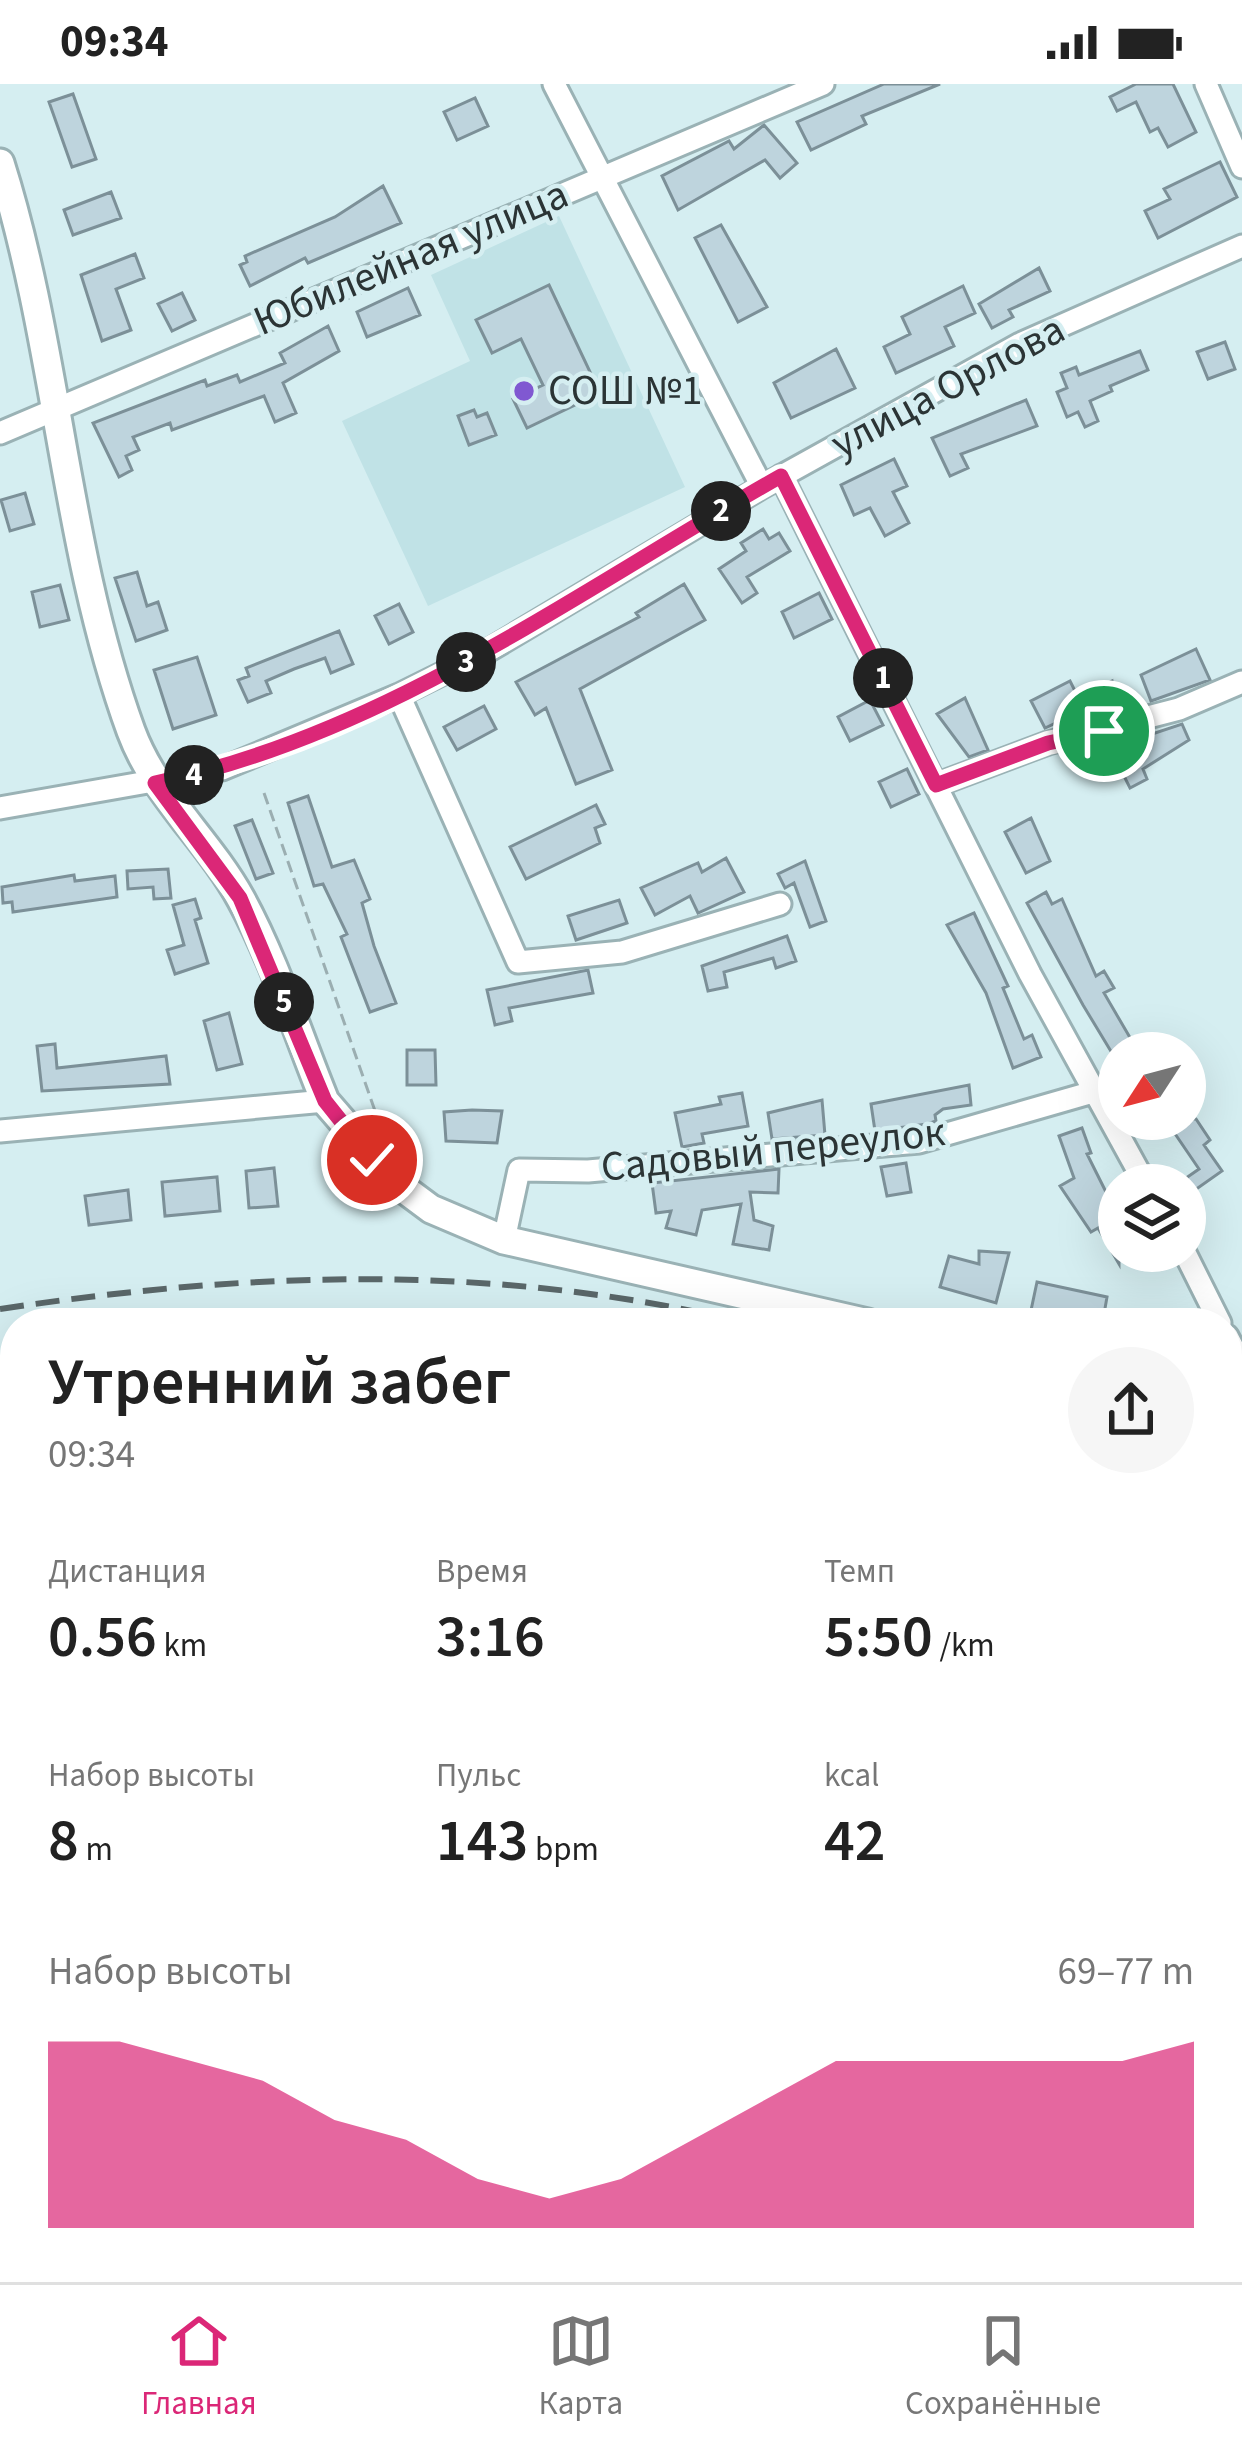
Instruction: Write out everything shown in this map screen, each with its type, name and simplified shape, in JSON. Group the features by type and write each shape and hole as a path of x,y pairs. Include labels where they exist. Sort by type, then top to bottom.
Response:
{"street":[{"path":"554,84 936,785 1134,1164"},
{"name":"Юбилейная улица","path":"0,433 823,84"},
{"path":"1206,84 1242,167"},
{"path":"0,163 38,296 86,585 132,734 155,783 240,898 325,1101 396,1183 431,1209 504,1240 802,1308"},
{"name":"улица Орлова","path":"0,808 222,769 399,695 486,652 771,482 1020,344 1242,246"},
{"path":"936,785 1048,743 1179,709 1242,682"},
{"path":"399,695 518,962 622,952 780,904"},
{"name":"Садовый переулок","path":"504,1240 518,1170 588,1171 919,1142 1093,1092"},
{"path":"0,1131 325,1101"},
{"path":"1194,1272 1212,1308"}],"path":[{"path":"264,793 382,1130"}],"shaded area":[{"name":"СОШ №1","path":"559,216 685,487 428,606 342,421 470,361 431,275"}],"building":[{"path":"884,84 940,84 862,116 866,124 811,150 797,122"},
{"path":"1136,84 1173,84 1196,132 1168,147 1158,128 1150,132 1136,102 1117,111 1110,97"},
{"path":"73,94 96,159 72,167 49,102"},
{"path":"475,98 488,126 457,140 444,112"},
{"path":"764,125 797,163 780,178 765,160 678,210 662,176 729,141 734,149"},
{"path":"1220,162 1237,197 1158,238 1145,211 1170,199 1164,189"},
{"path":"383,186 401,223 308,263 305,258 250,286 240,265 247,262 245,256 335,217"},
{"path":"111,192 121,218 73,235 64,210"},
{"path":"721,225 767,307 738,322 695,238"},
{"path":"135,254 144,278 116,289 131,330 102,341 81,275"},
{"path":"1039,268 1050,291 1009,310 1013,317 992,328 979,304"},
{"path":"549,285 600,393 527,428 513,399 543,385 521,339 492,353 476,320"},
{"path":"963,286 975,313 945,327 954,346 896,373 884,347 910,334 902,317"},
{"path":"408,288 420,315 367,337 357,312"},
{"path":"182,293 195,320 172,331 158,304"},
{"path":"328,326 339,351 283,383 296,413 275,422 264,396 172,430 170,423 133,437 139,450 126,456 132,470 119,477 93,423 205,380 207,386 237,375 240,382 285,363 280,353"},
{"path":"1225,342 1235,369 1208,379 1197,352"},
{"path":"836,349 855,388 791,418 774,383"},
{"path":"1140,351 1148,370 1110,386 1112,391 1090,401 1098,421 1085,427 1078,412 1067,417 1057,392 1067,388 1061,373 1076,367 1079,375"},
{"path":"1026,400 1037,426 961,454 968,468 950,476 932,438"},
{"path":"474,410 477,417 487,413 496,435 469,445 458,416"},
{"path":"894,459 907,486 893,492 909,523 885,536 870,508 854,515 841,485"},
{"path":"25,493 34,524 10,531 1,500"},
{"path":"763,529 769,539 779,533 790,551 747,577 757,593 742,603 719,569 746,551 741,543"},
{"path":"137,572 147,606 158,602 167,630 136,641 115,578"},
{"path":"684,584 705,620 580,689 612,770 576,784 546,708 535,715 516,682 639,617 636,613"},
{"path":"60,585 69,620 40,627 32,592"},
{"path":"819,593 832,619 794,638 782,612"},
{"path":"399,604 413,632 389,644 375,616"},
{"path":"339,631 353,664 331,673 325,658 294,669 266,681 271,693 248,702 238,680 249,676 246,668"},
{"path":"1196,649 1210,680 1151,701 1141,675"},
{"path":"197,657 216,715 173,729 154,670"},
{"path":"1070,681 1078,697 1112,681 1116,710 1094,715 1090,707 1045,728 1031,701"},
{"path":"965,698 988,750 969,757 937,714"},
{"path":"870,700 883,725 850,741 838,717"},
{"path":"484,706 496,729 457,750 444,727"},
{"path":"1182,724 1189,740 1143,769 1147,779 1130,788 1110,748"},
{"path":"907,769 919,794 891,807 879,782"},
{"path":"308,796 332,867 354,860 370,899 362,903 374,946 396,1003 370,1012 341,937 347,934 323,884 314,886 288,803"},
{"path":"596,805 605,824 595,828 600,843 526,879 510,847"},
{"path":"1031,818 1050,861 1026,873 1005,832"},
{"path":"252,820 273,873 256,879 235,826"},
{"path":"726,858 744,892 698,913 690,896 655,915 641,888 698,863 702,872"},
{"path":"805,861 826,921 810,927 794,883 785,888 778,874"},
{"path":"168,869 171,898 154,899 153,887 128,889 127,871"},
{"path":"74,875 75,881 115,876 117,897 13,912 12,902 3,903 2,887"},
{"path":"1046,892 1052,904 1062,899 1096,976 1104,971 1114,988 1104,993 1127,1032 1099,1032 1027,903"},
{"path":"195,899 201,918 195,920 208,963 175,974 167,950 184,945 173,905"},
{"path":"619,900 627,923 576,940 568,916"},
{"path":"974,913 1008,986 1003,988 1024,1039 1032,1035 1041,1057 1013,1068 986,993 947,925"},
{"path":"787,936 796,961 776,968 773,958 724,972 727,987 708,991 702,966"},
{"path":"588,970 593,993 509,1008 512,1021 495,1025 487,990"},
{"path":"229,1013 242,1064 217,1070 204,1021"},
{"path":"55,1044 57,1068 166,1056 170,1084 42,1091 37,1046"},
{"path":"407,1050 435,1050 436,1085 407,1085"},
{"path":"969,1085 971,1105 943,1109 935,1115 936,1121 927,1124 875,1131 871,1104"},
{"path":"742,1093 748,1126 702,1134 704,1143 682,1147 675,1113 721,1104 719,1097"},
{"path":"822,1100 825,1135 772,1139 768,1113"},
{"path":"502,1111 497,1143 446,1141 444,1112"},
{"path":"1082,1128 1091,1153 1087,1154 1098,1176 1098,1228 1091,1232 1060,1186 1074,1178 1059,1136"},
{"path":"1206,1134 1210,1140 1204,1145 1222,1171 1206,1182 1206,1164 1196,1164 1179,1140 1206,1140"},
{"path":"906,1163 911,1192 887,1196 881,1167"},
{"path":"274,1168 278,1206 249,1208 246,1171"},
{"path":"779,1169 778,1193 750,1192 754,1220 773,1226 769,1250 733,1244 741,1204 702,1210 696,1235 666,1228 671,1211 656,1213 652,1183"},
{"path":"217,1177 220,1211 165,1216 162,1182"},
{"path":"128,1190 131,1220 89,1225 85,1196"},
{"path":"979,1251 1009,1253 996,1303 940,1287 949,1256 979,1264"},
{"path":"1037,1282 1107,1297 1105,1308 1031,1308"}],"railway":[{"path":"7,1308 189,1287 375,1279 560,1290 673,1308"}],"place":[{"name":"СОШ №1","path":"524,391"}],"route":[{"path":"372,1160 325,1101 240,898 155,783 222,769 281,748 399,695 486,652 781,476 936,785 1048,743 1104,731"}]}
